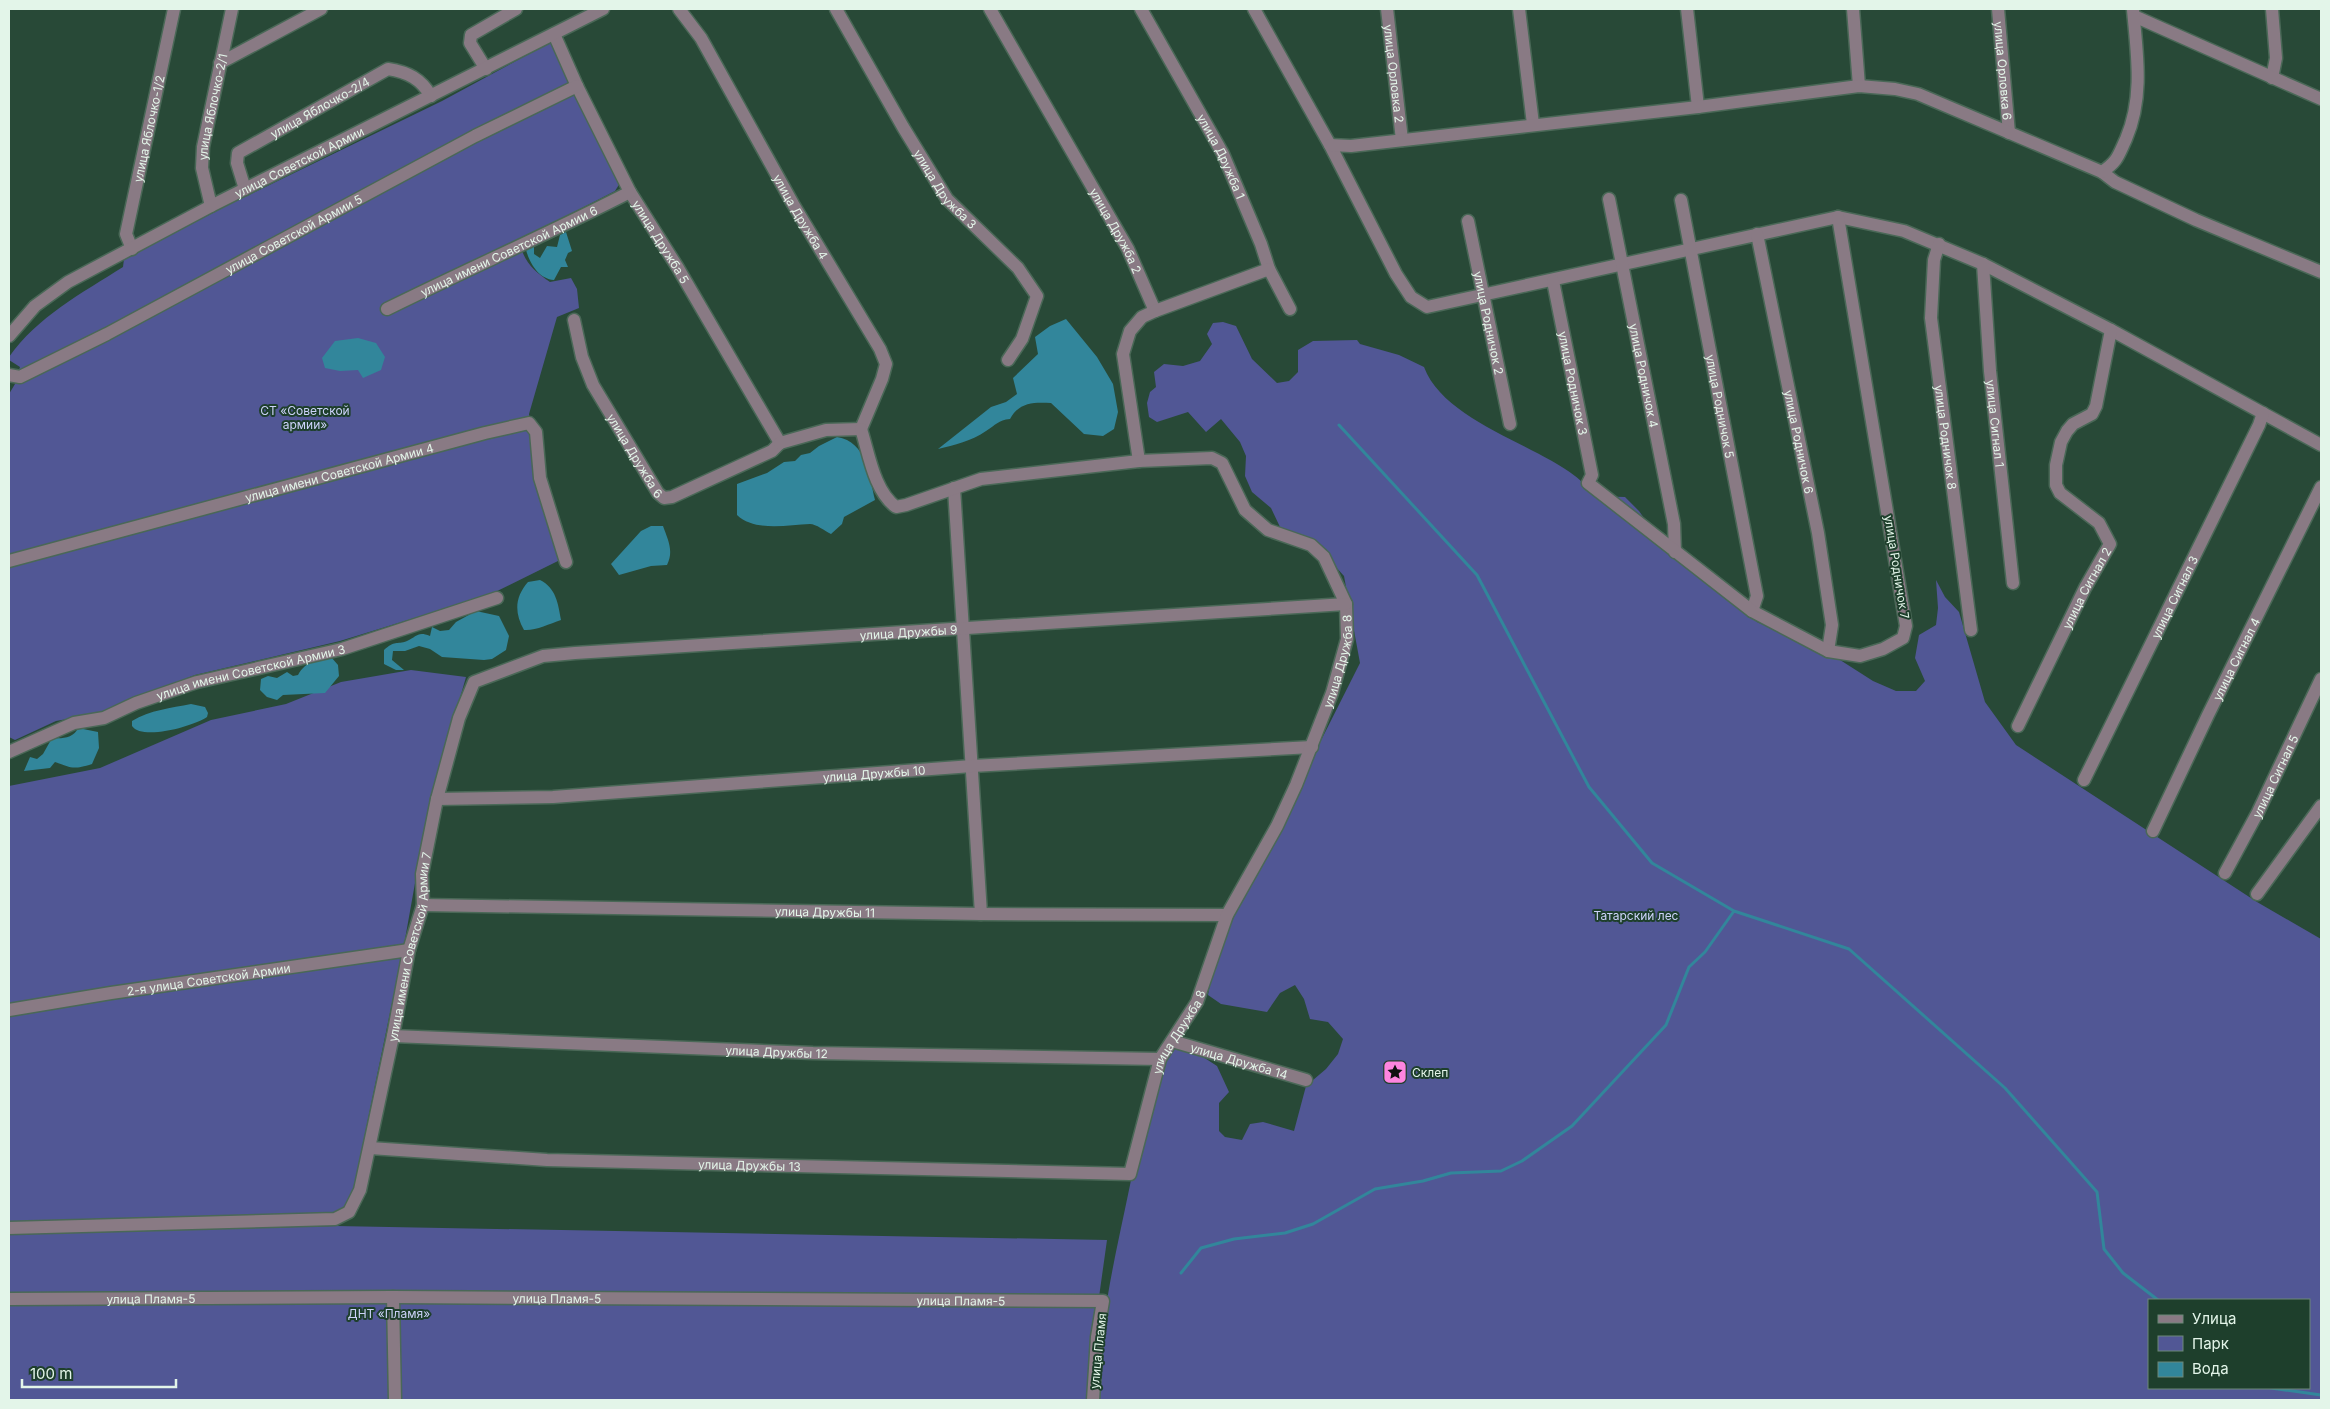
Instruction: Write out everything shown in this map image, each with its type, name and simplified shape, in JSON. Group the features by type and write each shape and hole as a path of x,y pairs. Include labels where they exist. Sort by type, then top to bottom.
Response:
{"street":[{"name":"улица Яблочко-1/2","path":"132,249 126,234 174,9"},
{"name":"улица Яблочко-2/1","path":"211,206 202,168 203,146 232,9"},
{"path":"220,63 321,9"},
{"path":"486,69 470,42 471,36 516,9"},
{"name":"улица Советской Армии","path":"9,336 35,306 68,282 211,206 603,9"},
{"name":"улица Дружба 4","path":"679,9 701,38 793,204 880,349 886,364 882,379 861,429"},
{"name":"улица Дружба 3","path":"836,9 903,127 948,199 1018,268 1037,296 1022,339 1008,360"},
{"name":"улица Дружба 2","path":"990,9 1128,249 1155,311"},
{"name":"улица Дружба 1","path":"1141,9 1223,154 1261,244 1269,269 1290,309"},
{"path":"1254,9 1330,145 1396,274 1411,297 1427,307 1553,281 1757,234 1838,218 1904,231 1983,264 2111,330 2321,445"},
{"name":"улица Орловка 2","path":"1387,9 1402,140"},
{"path":"1519,9 1533,124"},
{"path":"1686,9 1698,107"},
{"path":"1853,9 1860,86"},
{"name":"улица Орловка 6","path":"1998,9 2009,133"},
{"path":"2272,9 2276,58 2272,78"},
{"path":"2102,172 2115,163 2133,122 2138,100 2138,59 2133,12"},
{"path":"2133,12 2272,78 2321,99"},
{"name":"улица Дружба 5","path":"554,34 630,192 678,268 780,443"},
{"name":"улица Яблочко-2/4","path":"245,189 237,163 238,153 388,69 399,70 423,82 431,96"},
{"name":"улица Советской Армии 5","path":"9,375 20,377 106,334 475,136 578,86"},
{"path":"1330,145 1351,146 1533,124 1698,107 1860,86 1894,88 1918,94 2102,172 2115,182 2178,212 2321,272"},
{"name":"улица имени Советской Армии 6","path":"388,309 451,277 562,227 630,192"},
{"name":"улица Родничок 4","path":"1609,199 1674,524 1675,552"},
{"name":"улица Родничок 5","path":"1681,200 1689,250 1757,596 1752,611"},
{"name":"улица Родничок 7","path":"1588,483 1752,611 1828,651 1860,656 1883,649 1903,638 1906,626 1838,218"},
{"name":"улица Родничок 2","path":"1468,221 1510,424"},
{"name":"улица Родничок 6","path":"1757,234 1818,533 1832,625 1828,651"},
{"name":"улица Родничок 8","path":"1939,244 1934,260 1931,318 1971,630"},
{"name":"улица Сигнал 1","path":"1983,264 1990,372 2013,583"},
{"path":"1139,461 1123,354 1130,331 1142,317 1155,311 1269,269"},
{"name":"улица Родничок 3","path":"1553,281 1592,475 1588,483"},
{"name":"улица Дружба 6","path":"574,320 582,357 593,386 658,493 664,498 672,497 772,451 780,443"},
{"name":"улица Сигнал 2","path":"2018,726 2085,588 2110,544 2099,523 2060,492 2056,485 2056,465 2061,442 2067,431 2073,424 2092,414 2096,406 2111,330"},
{"name":"улица Сигнал 3","path":"2084,780 2259,425 2263,413"},
{"name":"улица имени Советской Армии 4","path":"9,561 485,433 529,423 536,432 540,478 566,562"},
{"path":"780,443 826,430 861,429"},
{"name":"улица Дружба 8","path":"861,429 882,492 888,501 896,507 981,479 1139,461 1212,458 1222,463 1245,510 1268,530 1311,545 1324,557 1346,604 1347,639 1332,692 1312,747 1276,826 1227,915 1197,1002 1160,1059 1130,1174"},
{"path":"954,488 980,914"},
{"name":"улица Сигнал 4","path":"2153,832 2208,715 2321,488"},
{"name":"улица имени Советской Армии 3","path":"9,752 74,723 104,718 136,703 198,682 342,649 497,598"},
{"name":"улица Дружбы 9","path":"474,682 543,656 575,653 1346,604"},
{"name":"улица Сигнал 5","path":"2224,873 2258,812 2321,679"},
{"name":"улица имени Советской Армии 7","path":"9,1228 335,1219 349,1212 360,1190 393,1036 409,950 423,905 422,874 437,799 458,718 474,682"},
{"name":"улица Дружбы 10","path":"437,799 553,797 972,766 1312,747"},
{"path":"2257,894 2321,806"},
{"name":"улица Дружбы 11","path":"423,905 980,914 1227,915"},
{"name":"2-я улица Советской Армии","path":"9,1010 111,993 409,950"},
{"name":"улица Дружбы 12","path":"393,1036 813,1053 1160,1059"},
{"name":"улица Дружба 14","path":"1172,1041 1306,1080"},
{"name":"улица Дружбы 13","path":"370,1148 556,1160 1130,1174"},
{"path":"393,1297 395,1400"},
{"name":"улица Пламя-5","path":"9,1299 393,1297 1104,1301"},
{"name":"улица Пламя","path":"1093,1400 1097,1338 1104,1301"}],"green space":[{"name":"СТ «Советской армии»","path":"553,41 620,183 615,191 520,240 526,260 539,274 550,282 571,278 577,289 579,308 557,317 529,414 530,430 562,559 489,595 340,641 195,675 95,714 56,721 15,740 9,737 9,394 15,384 20,367 9,360 9,357 20,343 47,318 76,296 123,267 124,259 226,206 442,101"},
{"name":"Татарский лес","path":"1223,322 1236,326 1252,359 1277,383 1289,381 1298,372 1298,350 1313,341 1357,340 1360,344 1399,355 1424,367 1434,386 1450,402 1469,416 1557,464 1578,478 1593,496 1625,497 1639,511 1668,552 1757,622 1837,658 1873,681 1896,691 1916,691 1925,681 1915,658 1919,635 1936,625 1938,608 1936,580 1945,597 1959,612 1985,702 2016,745 2257,902 2321,939 2321,1400 1100,1400 1103,1328 1115,1256 1144,1125 1157,1084 1175,1046 1200,1055 1217,1066 1229,1092 1219,1103 1219,1131 1225,1137 1242,1140 1250,1124 1263,1122 1294,1131 1306,1086 1326,1069 1338,1054 1343,1039 1328,1022 1310,1019 1304,999 1295,985 1280,993 1267,1012 1221,1004 1208,995 1211,978 1233,915 1360,663 1344,576 1313,542 1280,527 1271,508 1252,492 1245,476 1246,456 1240,442 1221,419 1206,432 1188,412 1157,422 1149,417 1147,403 1150,392 1156,387 1154,372 1164,364 1183,366 1200,361 1212,344 1207,334 1213,323"},
{"path":"411,670 466,677 428,810 404,945 354,1187 347,1205 330,1215 9,1222 9,786 100,768 211,720 286,704 341,682"},
{"name":"ДНТ «Пламя»","path":"336,1226 1107,1240 1093,1340 1089,1400 9,1400 9,1234"}],"water":[{"path":"566,232 572,251 568,253 565,260 568,267 561,267 554,280 544,277 536,270 526,250 529,246 534,245 534,254 540,258 547,246 557,247 560,235"},
{"path":"1066,319 1097,357 1113,384 1118,412 1114,429 1103,436 1084,434 1051,403 1033,403 1022,406 1010,419 1000,422 975,437 938,449 991,407 1006,402 1017,394 1013,378 1038,354 1035,337 1050,326"},
{"path":"358,338 376,343 385,357 381,370 363,378 358,370 340,371 325,368 322,358 335,341"},
{"path":"837,437 855,445 861,453 868,470 875,500 844,517 842,524 831,534 812,524 762,526 753,524 737,515 737,484 767,473 784,462 795,461 801,455 810,453"},
{"path":"651,526 663,526 670,550 667,565 651,566 619,575 611,564 641,531"},
{"path":"540,580 550,587 553,592 561,620 524,630 517,611 518,599 528,582"},
{"path":"476,611 499,616 509,636 506,650 492,659 442,657 430,649 419,646 405,651 393,651 392,660 404,670 396,670 384,664 384,650 391,645 407,641 420,634 430,636 432,627 440,631 449,630 456,622"},
{"path":"331,657 338,665 339,676 325,693 283,695 277,700 267,697 260,690 261,679 268,676 277,678 287,672 293,676 298,675 308,664"},
{"path":"191,704 205,707 208,713 207,717 180,728 157,732 146,732 132,726 132,721 146,714"},
{"path":"78,728 98,732 99,748 92,764 72,768 55,762 50,768 24,771 30,757 37,759 43,754 52,738 71,736"}],"waterway":[{"path":"1339,425 1477,575 1589,787 1652,863 1734,911"},
{"path":"1181,1273 1201,1248 1234,1239 1285,1233 1313,1224 1375,1189 1423,1181 1451,1173 1501,1171 1522,1161 1572,1126 1666,1025 1689,967 1705,952 1734,911 1849,949 2005,1088 2097,1192 2104,1249 2123,1273 2157,1299"},
{"path":"2278,1389 2321,1395"}],"place":[{"name":"Склеп","path":"1395,1072"}]}
